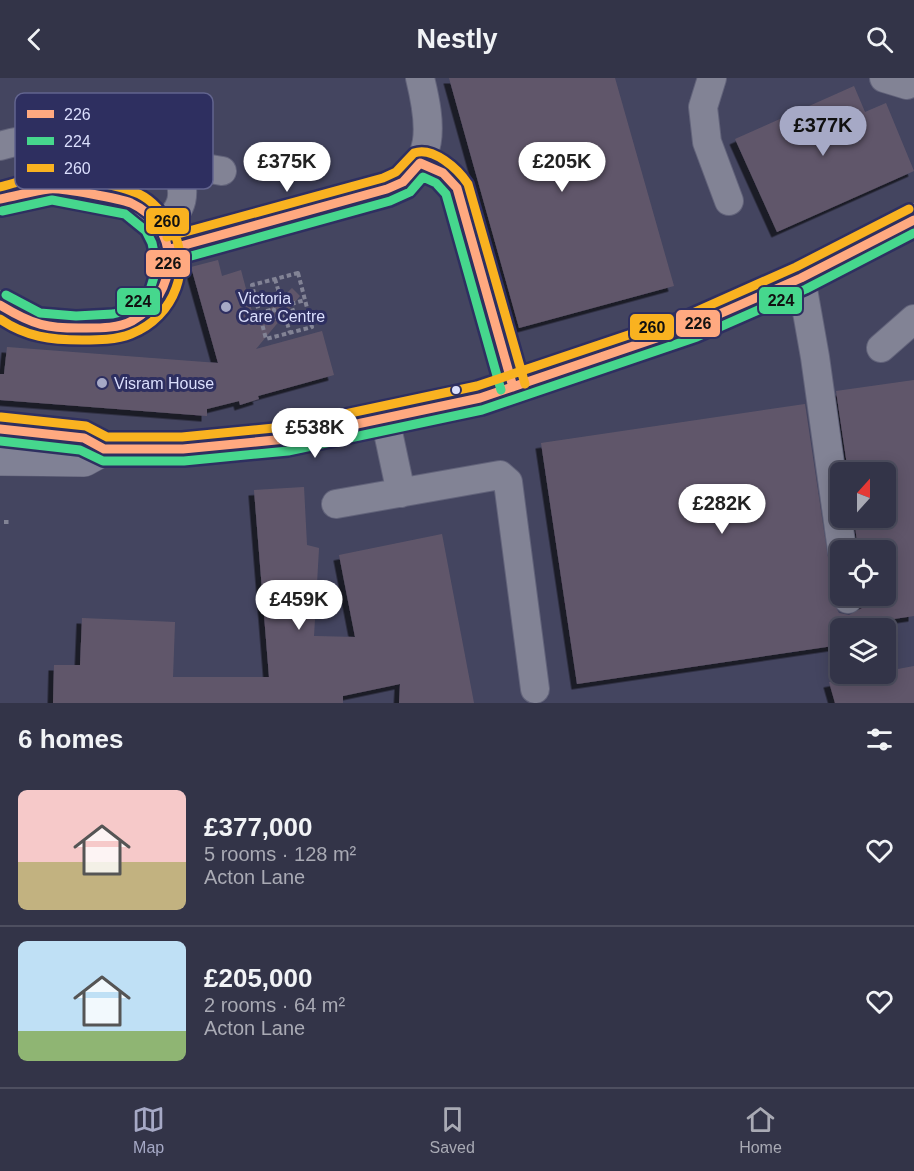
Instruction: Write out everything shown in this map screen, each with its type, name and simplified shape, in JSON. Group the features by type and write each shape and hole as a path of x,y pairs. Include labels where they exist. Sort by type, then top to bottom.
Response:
{"main road":[{"path":"0,429 84,438 104,449 183,449 286,439 480,398 692,326 801,278 914,220"},
{"path":"0,459 84,460 104,449"}],"street":[{"path":"165,240 219,236 387,189 403,182 420,163 430,129 420,78"},
{"path":"712,78 703,107 707,142 729,201"},
{"path":"0,147 15,144"},
{"path":"420,163 443,173 457,188 513,387"},
{"path":"213,170 222,171"},
{"path":"0,199 50,189"},
{"path":"0,305 28,322 52,326 125,324 158,301 167,286 171,270 165,240 137,207 130,203 67,189"},
{"path":"165,240 182,204 183,189"},
{"path":"182,204 198,226 219,236"},
{"path":"801,278 816,357 841,540"},
{"path":"881,348 914,319"},
{"path":"385,418 400,493"},
{"path":"336,504 500,475 508,482 535,689"}],"path":[{"path":"298,273 305,300 312,327 266,339 252,285 298,273"},
{"path":"275,279 280,296"},
{"path":"288,294 291,304 294,314 276,318 271,298 288,294"},
{"path":"291,304 305,300"},
{"path":"259,313 274,309"},
{"path":"285,316 290,333"}],"building":[{"path":"449,78 615,78 674,286 519,328"},
{"path":"854,86 865,112 886,103 914,171 777,232 735,139"},
{"path":"218,260 222,276 241,270 255,323 292,288 300,296 256,349 322,331 334,375 258,396 259,399 240,405 239,401 207,409 207,416 0,400 0,374 4,374 7,347 218,363 191,267"},
{"path":"914,380 914,616 896,619 830,618 830,646 577,684 541,443 805,404 830,571 830,606 835,606 839,613 849,615 862,606 896,606 896,540 857,540 855,528 896,528 896,462 847,462 836,391"},
{"path":"304,487 307,545 319,548 314,636 355,637 339,555 442,534 474,703 399,703 400,684 343,696 343,703 53,703 54,665 80,665 82,618 175,622 173,677 269,677 254,490"},
{"path":"914,666 914,703 835,703 829,682 830,684 896,684 896,669"}],"transit line":[{"name":"260","path":"167,237 383,178 396,172 414,153 429,153 437,156 452,166 468,184 525,384"},
{"name":"226","path":"170,249 387,189 403,182 420,163 443,173 457,188 513,387"},
{"name":"224","path":"173,261 390,201 410,192 423,177 436,183 446,194 501,390"},
{"name":"260","path":"0,187 15,183"},
{"name":"226","path":"0,199 55,189 131,203 148,214 160,228 167,244 169,261 166,279 159,295 148,309 132,321 121,325 98,328 51,326 31,321 0,305"},
{"name":"260","path":"0,319 29,334 71,340 101,340 131,334 146,326 159,315 169,303 180,273 177,240 167,220 150,201 140,194 124,189"},
{"name":"224","path":"2,211 52,200 125,214 146,231 152,243 157,267 150,290 125,311 113,314 76,316 40,313 6,295"},
{"name":"260","path":"1,417 86,426 107,437 182,437 284,427 477,386 688,315 796,267 909,209"},
{"name":"226","path":"0,429 84,438 104,449 183,449 286,439 480,398 692,326 801,278 914,220"},
{"name":"224","path":"0,441 80,450 103,461 184,461 288,451 482,410 697,337 806,289 914,233"}],"place":[{"name":"Victoria Care Centre","path":"226,307"},
{"name":"Visram House","path":"102,383"}]}
